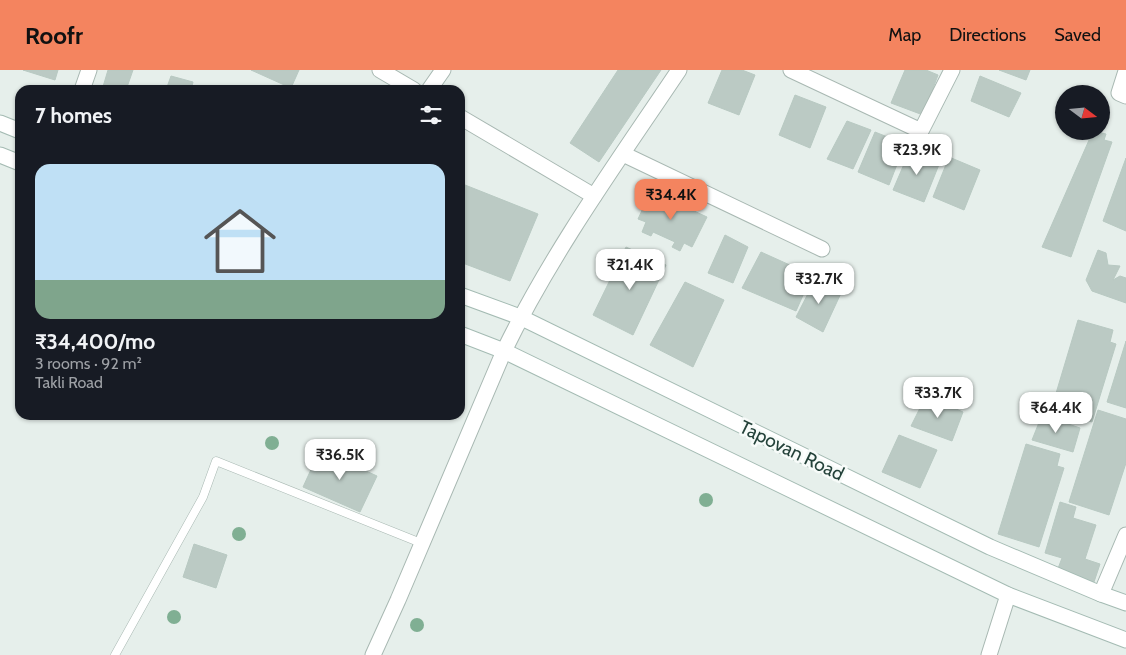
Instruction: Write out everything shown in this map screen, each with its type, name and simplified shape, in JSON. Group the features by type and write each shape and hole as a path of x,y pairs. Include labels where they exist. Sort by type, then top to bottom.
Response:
{"street":[{"path":"84,85 89,70"},
{"path":"380,70 406,85"},
{"path":"432,85 443,70"},
{"path":"373,655 520,317 594,196 679,70"},
{"path":"790,70 921,131 952,70"},
{"path":"1126,71 1119,93 1126,96"},
{"path":"465,120 594,196"},
{"path":"0,123 15,129"},
{"path":"623,154 822,249"},
{"path":"0,155 15,161"},
{"name":"Tapovan Road","path":"465,297 520,317 990,547 1101,594 1126,602"},
{"path":"465,336 504,351 1008,595 1126,640"},
{"path":"1101,594 1126,535"},
{"path":"989,655 1008,595"}],"lane":[{"path":"115,655 203,497 216,461 421,543"}],"building":[{"path":"23,70 58,70 55,80"},
{"path":"108,70 133,70 128,85 104,85"},
{"path":"251,70 299,70 292,85 284,85"},
{"path":"618,70 661,70 599,162 570,143"},
{"path":"722,70 742,70 755,75 739,115 708,103"},
{"path":"905,70 926,70 938,75 923,115 891,103"},
{"path":"999,70 1030,70 1026,80"},
{"path":"171,76 193,82 192,85 168,85"},
{"path":"980,76 1021,93 1009,117 971,101"},
{"path":"795,95 826,107 810,148 779,135"},
{"path":"847,121 871,130 853,169 827,159"},
{"path":"875,132 905,144 889,185 858,172"},
{"path":"1089,140 1112,142 1071,257 1042,247"},
{"path":"910,150 940,162 924,202 893,190"},
{"path":"949,157 980,170 964,210 933,197"},
{"path":"1126,158 1126,231 1103,221"},
{"path":"465,185 538,214 510,281 465,264"},
{"path":"651,191 707,217 692,247 684,243 680,251 672,247 675,242 653,232 651,236 642,232 646,222 638,219"},
{"path":"725,235 748,247 733,283 708,273"},
{"path":"626,247 666,265 633,335 593,315"},
{"path":"1098,250 1106,253 1108,265 1120,266 1113,280 1120,276 1126,278 1126,303 1092,291 1086,280"},
{"path":"761,252 812,275 796,311 742,288"},
{"path":"816,278 842,291 823,332 796,317"},
{"path":"685,282 724,300 693,367 650,345"},
{"path":"1078,320 1113,330 1110,342 1116,344 1092,422 1051,410"},
{"path":"1126,341 1126,408 1107,402"},
{"path":"926,396 963,412 952,441 911,426"},
{"path":"1098,410 1126,419 1126,463 1109,515 1069,502"},
{"path":"1042,415 1080,428 1073,452 1032,440"},
{"path":"899,435 937,450 920,488 882,472"},
{"path":"1026,444 1060,454 1057,466 1064,468 1039,547 998,534"},
{"path":"320,450 377,476 360,512 303,487"},
{"path":"1060,502 1076,507 1073,518 1096,525 1085,559 1100,564 1094,582 1057,571 1062,558 1045,553"},
{"path":"194,544 227,555 216,588 183,577"}]}
